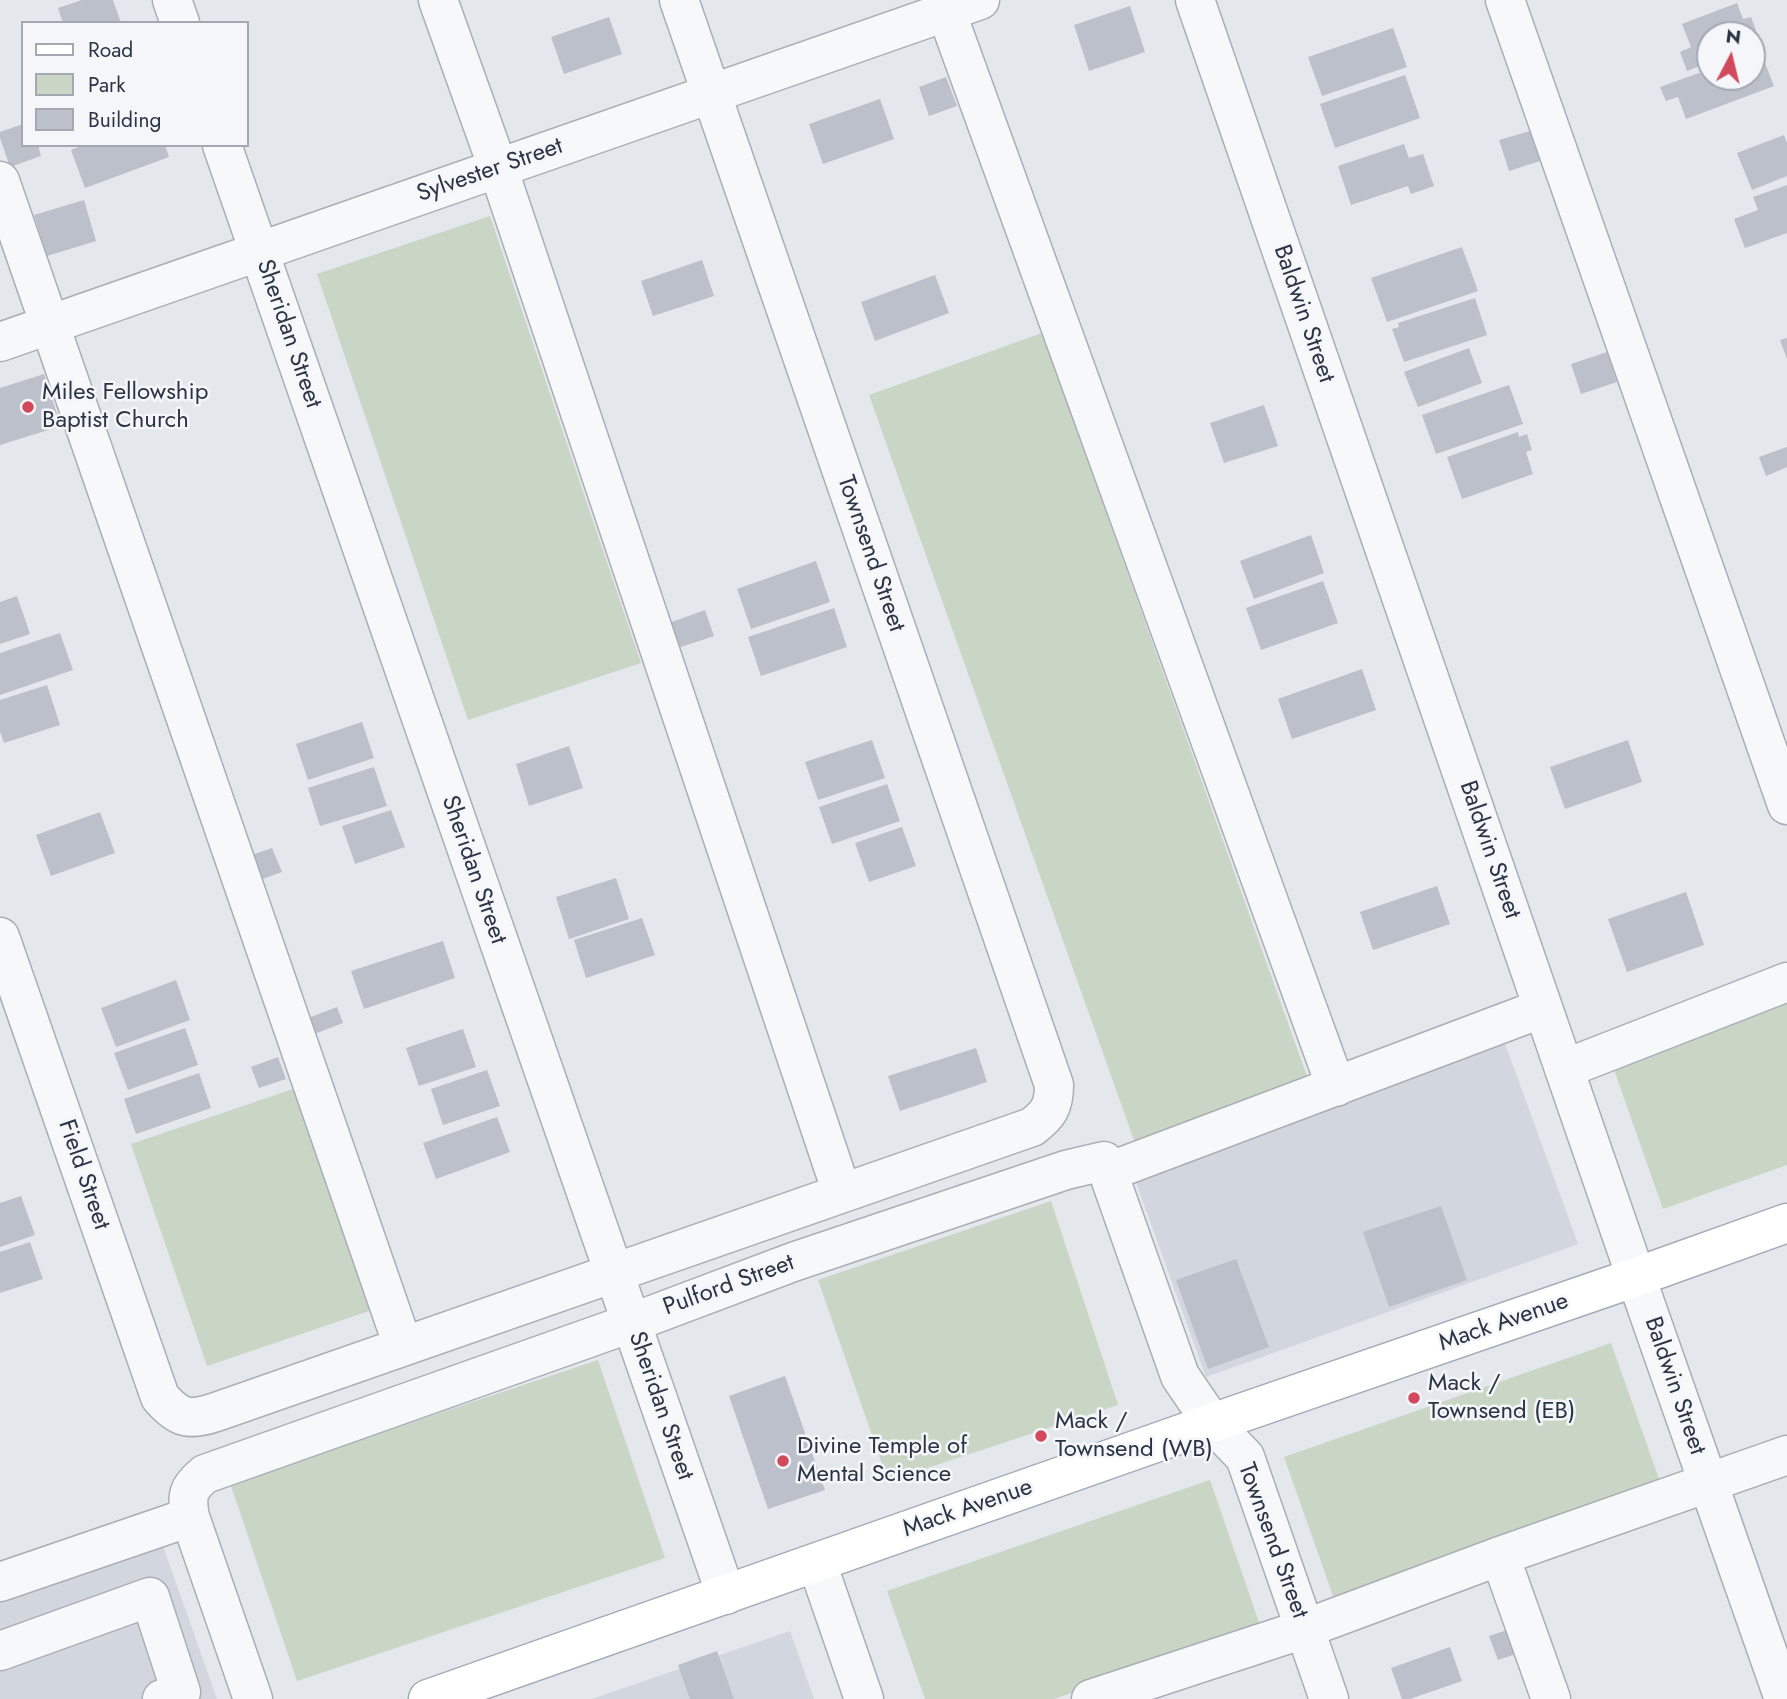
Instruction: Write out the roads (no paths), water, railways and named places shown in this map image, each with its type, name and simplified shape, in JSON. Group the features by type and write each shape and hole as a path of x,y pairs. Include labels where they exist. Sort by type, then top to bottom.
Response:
{"main road":[{"name":"Mack Avenue","path":"428,1699 1787,1223"}],"street":[{"path":"172,0 179,21"},
{"path":"438,0 498,168 842,1193"},
{"name":"Townsend Street","path":"679,0 1054,1086 1050,1109"},
{"name":"Baldwin Street","path":"1195,0 1784,1699"},
{"path":"1505,0 1787,805"},
{"path":"956,4 1336,1087"},
{"name":"Sylvester Street","path":"0,342 711,94 956,4"},
{"name":"Sheridan Street","path":"223,147 726,1595"},
{"path":"0,181 402,1346"},
{"name":"Field Street","path":"0,937 160,1397 172,1410"},
{"path":"1564,1069 1787,982"},
{"name":"Pulford Street","path":"190,1517 187,1503 189,1493 194,1483 205,1474 631,1323 793,1262 1066,1170 1106,1166 1336,1087 1544,1008"},
{"name":"Pulford Street","path":"172,1410 186,1417 202,1417 1031,1127 1044,1118 1050,1109"},
{"name":"Townsend Street","path":"1106,1166 1180,1376 1212,1423 1244,1457 1329,1699"},
{"path":"1096,1698 1304,1629 1500,1556 1787,1455"},
{"path":"0,1582 190,1517 253,1699"},
{"path":"1500,1556 1551,1699"},
{"path":"817,1563 864,1699"},
{"path":"0,1651 150,1597 181,1692 162,1699"}],"place":[{"name":"Miles Fellowship Baptist Church","path":"28,407"},
{"name":"Mack / Townsend (EB)","path":"1414,1398"},
{"name":"Mack / Townsend (WB)","path":"1041,1436"},
{"name":"Divine Temple of Mental Science","path":"783,1461"}]}
